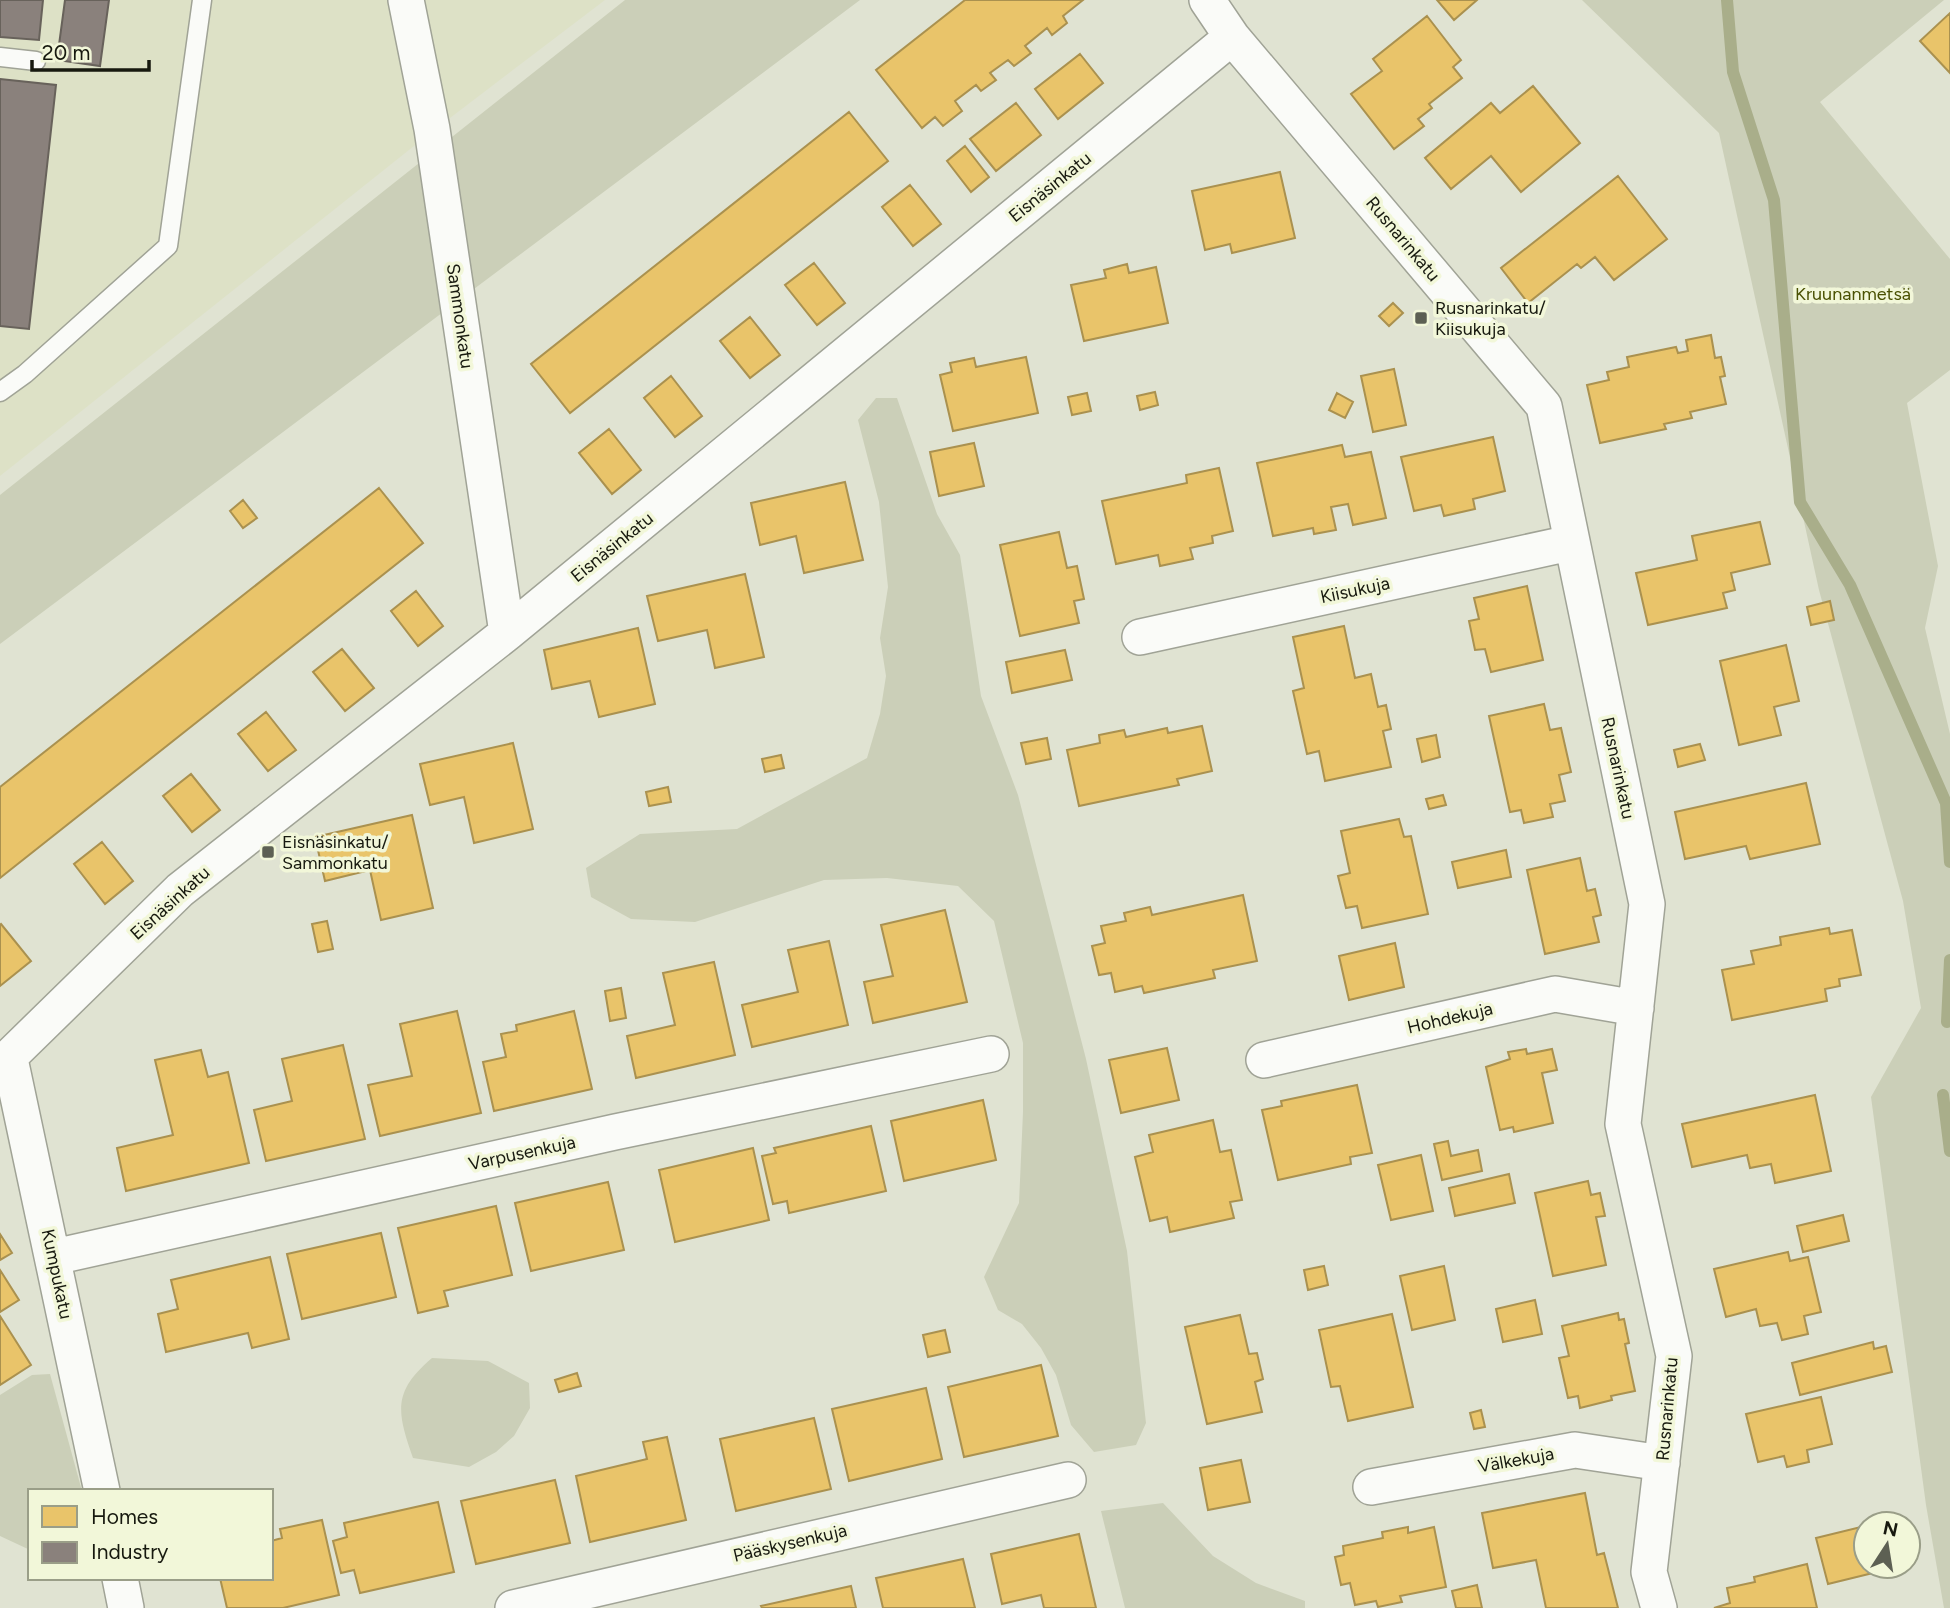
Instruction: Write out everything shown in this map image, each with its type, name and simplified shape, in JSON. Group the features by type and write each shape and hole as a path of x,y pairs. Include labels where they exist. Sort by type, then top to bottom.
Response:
{"street":[{"name":"Sammonkatu","path":"406,0 432,129 507,633"},
{"name":"Rusnarinkatu","path":"1208,0 1232,37 1544,406 1570,543 1647,904 1623,1124 1674,1356 1649,1572 1659,1608"},
{"name":"Eisnäsinkatu","path":"5,1062 180,890 507,633 1232,37"},
{"name":"Kiisukuja","path":"1140,637 1570,543"},
{"name":"Hohdekuja","path":"1264,1059 1555,994 1636,1008"},
{"name":"Varpusenkuja","path":"54,1257 615,1132 991,1054"},
{"name":"Kumpukatu","path":"5,1062 54,1257 102,1489"},
{"name":"Välkekuja","path":"1371,1487 1575,1450 1662,1463"},
{"name":"Pääskysenkuja","path":"513,1608 1068,1480"},
{"path":"120,1580 126,1608"}],"lane":[{"path":"0,392 25,374 168,246 202,0"},
{"path":"0,57 36,61"}],"shaded area":[{"path":"0,0 605,0 429,134 0,476"}],"green space":[{"path":"625,0 860,0 0,644 0,495"},
{"name":"Kruunanmetsä","path":"1582,0 1944,0 1820,102 1950,259 1950,370 1907,403 1938,566 1925,628 1950,734 1950,1608 1944,1608 1926,1505 1871,1097 1921,1008 1903,901 1819,590 1719,133"},
{"path":"876,398 897,398 937,514 960,555 981,696 1018,795 1086,1059 1127,1251 1146,1423 1136,1445 1094,1452 1071,1425 1056,1375 1041,1348 1022,1324 998,1310 984,1277 1019,1203 1023,1112 1023,1043 994,921 958,886 887,878 824,880 695,922 631,919 591,897 586,868 640,834 737,829 867,758 880,714 886,676 880,638 888,587 879,502 858,420"},
{"path":"432,1358 488,1361 529,1383 530,1408 514,1436 496,1452 469,1467 413,1458 401,1415 404,1392 419,1370"},
{"path":"50,1374 81,1489 28,1489 28,1549 0,1536 0,1395 32,1375"},
{"path":"1163,1503 1213,1556 1256,1583 1305,1601 1305,1608 1125,1608 1101,1511"}],"building: Homes":[{"path":"965,0 1083,0 1063,16 1067,23 1052,35 1047,28 1025,46 1031,53 1014,66 1008,60 990,73 996,80 981,91 976,85 955,101 962,111 943,126 935,117 922,128 876,70"},
{"path":"1437,0 1477,0 1454,20"},
{"path":"1950,13 1950,73 1920,41"},
{"path":"1427,16 1461,60 1453,67 1462,78 1429,104 1432,108 1418,119 1424,126 1394,149 1351,94 1382,71 1373,59"},
{"path":"1080,54 1103,83 1058,119 1035,89"},
{"path":"1533,86 1580,143 1521,192 1491,156 1451,189 1425,158 1491,103 1500,113"},
{"path":"1016,103 1041,135 996,171 970,139"},
{"path":"849,112 888,161 570,413 531,364"},
{"path":"965,146 989,177 971,192 947,161"},
{"path":"1280,172 1295,238 1232,253 1230,244 1205,250 1192,191"},
{"path":"1618,176 1667,239 1614,280 1595,257 1581,268 1577,264 1528,303 1501,268"},
{"path":"910,185 941,224 913,246 882,207"},
{"path":"814,263 845,303 817,325 785,285"},
{"path":"1127,264 1129,273 1156,267 1168,323 1084,341 1071,285 1106,278 1104,270"},
{"path":"1393,303 1403,313 1389,326 1379,316"},
{"path":"750,317 780,355 750,378 720,341"},
{"path":"1711,335 1715,358 1721,357 1725,376 1720,377 1726,404 1690,412 1692,418 1664,424 1666,429 1600,443 1587,385 1609,380 1607,372 1629,367 1627,357 1676,347 1678,353 1688,351 1686,340"},
{"path":"1026,357 1038,413 953,431 940,375 952,372 950,363 974,358 976,367"},
{"path":"1394,369 1406,425 1373,432 1361,376"},
{"path":"671,376 702,416 675,437 644,398"},
{"path":"1155,392 1158,405 1140,410 1137,396"},
{"path":"1087,393 1091,411 1072,415 1068,397"},
{"path":"1337,393 1353,402 1345,418 1329,410"},
{"path":"609,429 641,470 612,494 579,453"},
{"path":"1493,437 1505,491 1473,499 1475,509 1444,516 1441,505 1414,511 1401,457"},
{"path":"974,443 984,486 939,496 930,452"},
{"path":"1342,445 1345,457 1371,452 1386,518 1353,525 1348,504 1331,507 1336,530 1314,534 1313,528 1273,536 1257,463"},
{"path":"1219,468 1233,531 1212,536 1213,543 1190,548 1193,559 1160,566 1158,555 1116,564 1102,501 1187,483 1186,475"},
{"path":"845,482 863,560 804,573 796,536 760,545 751,503"},
{"path":"379,488 423,543 0,878 0,787"},
{"path":"243,500 257,518 243,528 230,511"},
{"path":"1760,522 1770,564 1731,573 1735,590 1723,593 1727,608 1648,625 1636,573 1697,560 1692,536"},
{"path":"1059,532 1067,568 1077,566 1084,599 1074,601 1079,623 1020,636 1000,545"},
{"path":"745,574 764,657 715,668 707,630 658,641 647,596"},
{"path":"1527,586 1543,660 1491,672 1485,649 1475,650 1469,621 1479,619 1474,598"},
{"path":"416,591 443,626 418,646 391,611"},
{"path":"1830,601 1834,620 1811,625 1807,607"},
{"path":"1344,626 1355,678 1371,674 1378,707 1386,705 1391,729 1383,731 1391,767 1325,781 1319,751 1307,754 1293,691 1304,688 1293,637"},
{"path":"638,628 655,704 599,717 590,681 552,689 544,650"},
{"path":"1786,645 1799,701 1774,707 1781,735 1739,745 1720,661"},
{"path":"342,649 374,688 345,711 313,672"},
{"path":"1065,650 1072,680 1012,693 1006,662"},
{"path":"1544,704 1550,730 1561,728 1571,772 1559,775 1565,801 1550,804 1553,817 1524,823 1521,810 1510,812 1489,716"},
{"path":"266,712 296,750 268,771 238,734"},
{"path":"1202,726 1212,771 1177,779 1179,785 1079,806 1067,750 1100,743 1099,735 1124,730 1126,737 1167,728 1168,733"},
{"path":"1436,735 1440,757 1422,762 1417,739"},
{"path":"1047,738 1051,759 1026,764 1021,743"},
{"path":"513,743 533,829 474,843 464,797 430,805 420,764"},
{"path":"1700,744 1705,760 1678,767 1674,750"},
{"path":"781,755 784,768 765,772 762,759"},
{"path":"191,774 220,810 192,832 163,796"},
{"path":"1806,783 1820,844 1750,859 1746,846 1685,859 1675,812"},
{"path":"668,787 671,802 649,806 646,792"},
{"path":"1443,795 1446,805 1429,809 1426,799"},
{"path":"412,815 433,908 381,920 370,870 325,881 315,837"},
{"path":"1399,819 1404,837 1411,836 1428,914 1362,928 1357,906 1346,908 1338,876 1350,873 1341,831"},
{"path":"102,842 133,881 105,904 74,864"},
{"path":"1506,850 1511,877 1458,888 1452,862"},
{"path":"1580,858 1587,891 1595,889 1601,915 1593,917 1599,942 1545,954 1527,870"},
{"path":"1243,895 1257,961 1213,970 1215,978 1144,993 1142,986 1115,992 1111,973 1099,975 1092,946 1105,943 1101,926 1126,921 1124,913 1150,907 1152,915"},
{"path":"945,910 967,1002 873,1023 864,982 893,976 881,925"},
{"path":"327,921 333,949 318,952 312,924"},
{"path":"0,925 31,961 0,986"},
{"path":"1829,928 1830,934 1852,930 1861,975 1839,979 1840,986 1825,989 1827,1001 1732,1020 1722,970 1754,964 1751,951 1781,945 1780,937"},
{"path":"829,941 848,1025 752,1047 742,1005 798,992 788,950"},
{"path":"1395,943 1404,987 1349,1000 1339,956"},
{"path":"714,962 735,1055 636,1078 627,1036 675,1025 663,973"},
{"path":"621,988 626,1018 610,1021 605,991"},
{"path":"457,1011 481,1113 380,1136 368,1085 412,1076 400,1024"},
{"path":"574,1011 592,1089 494,1111 483,1062 506,1057 501,1034 517,1031 516,1025"},
{"path":"343,1045 365,1139 266,1161 254,1110 292,1101 282,1059"},
{"path":"1167,1048 1179,1100 1121,1113 1109,1060"},
{"path":"1526,1049 1527,1054 1552,1049 1557,1070 1542,1073 1553,1123 1514,1132 1513,1127 1500,1130 1486,1067 1510,1059 1508,1052"},
{"path":"201,1050 208,1077 228,1072 249,1163 126,1191 117,1148 173,1135 155,1060"},
{"path":"1357,1085 1372,1153 1350,1157 1351,1164 1278,1180 1262,1110 1282,1106 1281,1101"},
{"path":"1815,1095 1831,1171 1775,1183 1771,1164 1750,1168 1747,1155 1692,1167 1682,1124"},
{"path":"983,1100 996,1160 904,1181 891,1121"},
{"path":"1213,1120 1220,1152 1231,1150 1242,1200 1230,1202 1234,1218 1170,1232 1167,1217 1150,1221 1135,1157 1153,1152 1149,1135"},
{"path":"871,1126 886,1191 789,1213 787,1201 773,1204 762,1156 776,1153 774,1148"},
{"path":"1448,1141 1451,1156 1478,1150 1482,1171 1442,1180 1434,1144"},
{"path":"753,1148 769,1220 675,1242 659,1170"},
{"path":"1421,1155 1433,1211 1391,1220 1378,1165"},
{"path":"1509,1174 1515,1203 1455,1216 1449,1188"},
{"path":"1588,1181 1591,1195 1600,1193 1605,1216 1596,1217 1606,1265 1553,1276 1535,1193"},
{"path":"608,1182 624,1250 531,1271 515,1203"},
{"path":"496,1206 512,1275 444,1291 448,1306 418,1313 398,1228"},
{"path":"1843,1215 1849,1241 1803,1252 1797,1226"},
{"path":"381,1233 396,1297 302,1319 287,1254"},
{"path":"0,1234 12,1253 0,1260"},
{"path":"1788,1252 1790,1261 1808,1257 1821,1312 1804,1316 1808,1334 1782,1340 1777,1323 1760,1326 1756,1309 1726,1317 1714,1269"},
{"path":"270,1257 289,1339 252,1348 248,1333 166,1352 158,1314 178,1309 171,1280"},
{"path":"1324,1266 1328,1285 1308,1290 1304,1270"},
{"path":"1444,1266 1455,1320 1412,1330 1400,1276"},
{"path":"0,1270 19,1300 0,1312"},
{"path":"1535,1300 1542,1334 1503,1342 1496,1309"},
{"path":"1618,1313 1619,1320 1624,1319 1629,1343 1625,1344 1635,1391 1611,1396 1612,1400 1580,1408 1578,1396 1568,1398 1559,1358 1569,1356 1562,1326"},
{"path":"1392,1314 1413,1407 1348,1421 1340,1386 1331,1387 1319,1330"},
{"path":"1240,1315 1249,1354 1257,1353 1263,1379 1255,1382 1262,1412 1207,1424 1185,1327"},
{"path":"0,1316 31,1365 0,1385"},
{"path":"945,1330 950,1352 928,1357 923,1335"},
{"path":"1873,1342 1874,1349 1886,1346 1892,1372 1800,1395 1792,1363"},
{"path":"1041,1365 1058,1436 964,1457 948,1387"},
{"path":"577,1373 581,1386 559,1392 555,1380"},
{"path":"926,1388 942,1459 849,1481 832,1409"},
{"path":"1821,1397 1832,1444 1807,1450 1809,1462 1787,1467 1784,1456 1758,1462 1746,1414"},
{"path":"1481,1410 1485,1427 1474,1429 1470,1413"},
{"path":"814,1418 831,1489 736,1511 720,1439"},
{"path":"667,1437 686,1520 590,1542 576,1476 647,1459 643,1442"},
{"path":"1241,1460 1250,1502 1208,1510 1200,1468"},
{"path":"555,1480 570,1543 476,1564 461,1501"},
{"path":"1585,1493 1597,1555 1604,1553 1618,1608 1546,1608 1536,1560 1493,1568 1482,1513"},
{"path":"438,1502 454,1572 360,1593 354,1570 341,1573 333,1541 347,1537 344,1523"},
{"path":"322,1520 339,1595 283,1608 227,1608 220,1580 273,1580 273,1540 282,1538 280,1529"},
{"path":"1408,1527 1408,1533 1434,1527 1446,1587 1400,1596 1402,1602 1378,1607 1376,1601 1355,1605 1350,1583 1341,1585 1335,1557 1344,1555 1343,1546 1383,1538 1382,1532"},
{"path":"1852,1529 1852,1578 1828,1584 1816,1538"},
{"path":"1079,1534 1096,1608 1044,1608 1041,1595 1002,1604 991,1554"},
{"path":"963,1559 975,1608 883,1608 876,1578"},
{"path":"1807,1564 1817,1608 1714,1608 1730,1603 1727,1588 1755,1582 1754,1577"},
{"path":"1477,1585 1482,1608 1456,1608 1452,1591"},
{"path":"851,1586 856,1608 761,1606"}],"building: Industry":[{"path":"0,0 43,0 39,40 0,37"},
{"path":"65,0 109,0 100,66 57,60"},
{"path":"0,79 56,85 29,329 0,326"}],"waterway":[{"path":"1727,0 1733,72 1774,200 1800,502 1850,585 1946,803 1950,862"},
{"path":"1947,1022 1950,960"},
{"path":"1943,1095 1950,1151"}],"place":[{"name":"Rusnarinkatu/ Kiisukuja","path":"1421,318"},
{"name":"Eisnäsinkatu/ Sammonkatu","path":"268,852"}]}
